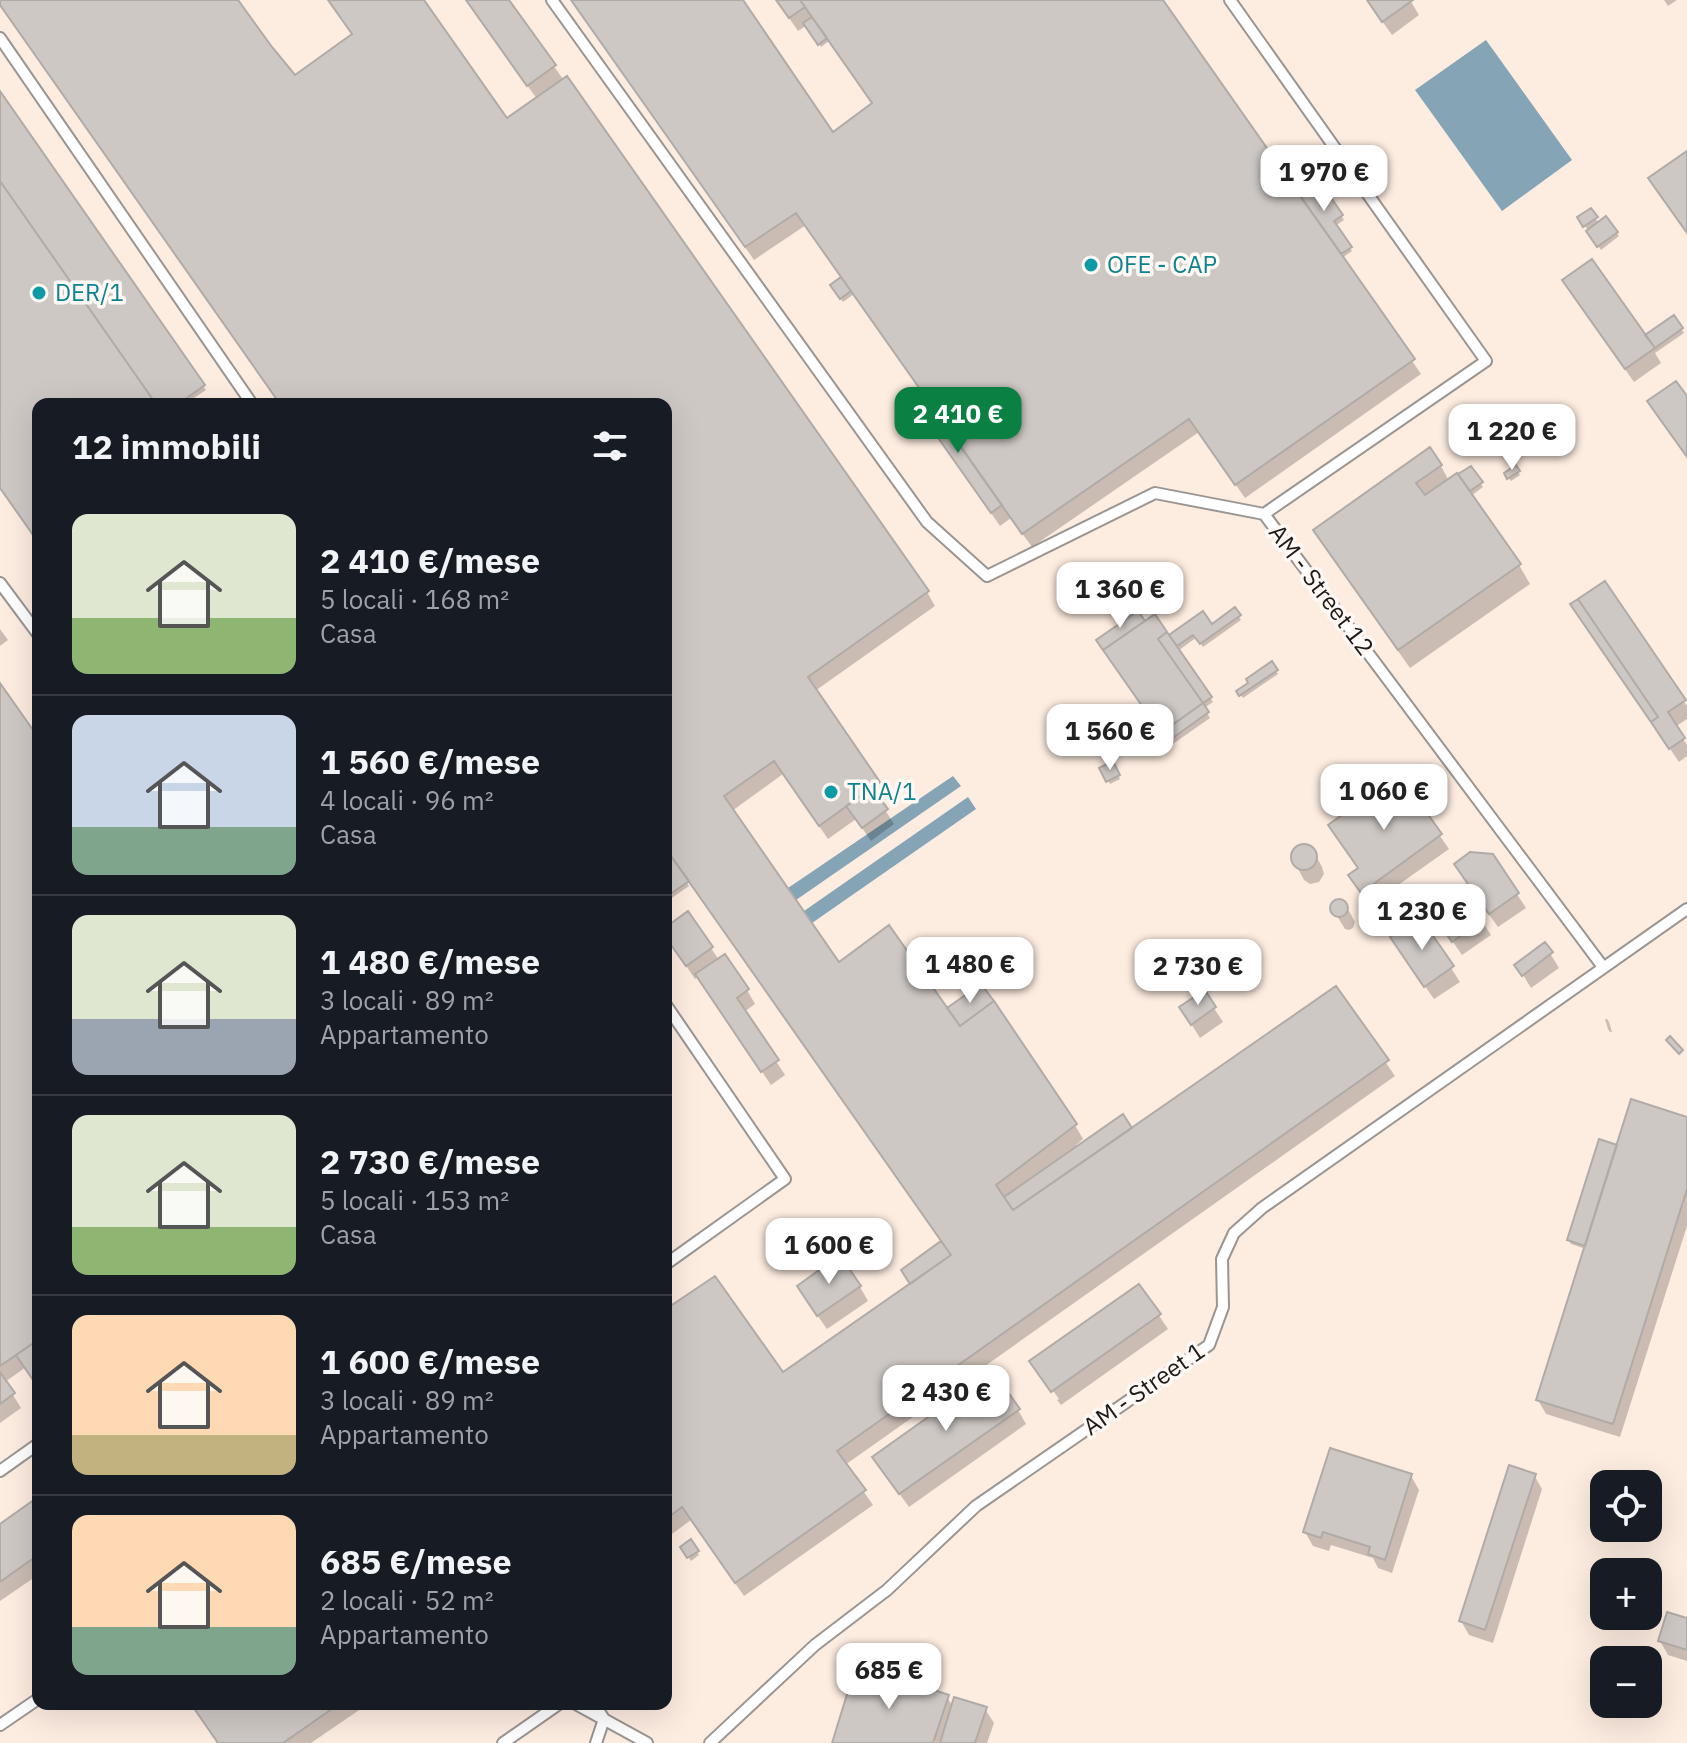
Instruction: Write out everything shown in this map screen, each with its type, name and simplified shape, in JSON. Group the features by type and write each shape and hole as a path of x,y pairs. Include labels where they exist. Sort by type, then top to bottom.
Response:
{"lane":[{"path":"552,0 927,522 987,576 1155,493 1264,514"},
{"name":"AM - Street 12","path":"1230,0 1486,361 1264,514 1603,967"},
{"path":"0,38 248,398"},
{"path":"0,583 32,626"},
{"name":"AM - Street 1","path":"710,1743 815,1645 887,1590 976,1506 1209,1345 1223,1307 1222,1259 1234,1233 1262,1208 1687,909"},
{"path":"672,1014 785,1179 672,1260"},
{"path":"0,1471 32,1448"},
{"path":"0,1725 32,1703"},
{"path":"503,1743 550,1710"},
{"path":"587,1710 647,1743"},
{"path":"598,1710 604,1719"},
{"path":"596,1743 604,1719"}],"shaded area":[{"path":"0,0 1687,0 1687,1743 0,1743"}],"water":[{"path":"1486,40 1572,160 1502,211 1415,90"},
{"path":"953,776 961,786 796,900 788,888"},
{"path":"968,797 976,809 812,923 804,911"}],"building":[{"name":"TNA/1","path":"0,0 238,0 295,75 352,34 328,0 424,0 507,118 567,76 929,591 808,677 880,782 819,826 774,761 724,796 839,962 889,925 960,1026 994,1001 1077,1124 996,1185 1013,1210 1336,986 1389,1060 837,1451 866,1490 735,1583 682,1507 672,1514 672,1305 715,1276 783,1372 951,1255 672,858 672,398 276,398 0,5"},
{"path":"466,0 509,0 556,65 527,86"},
{"name":"OFE - CAP","path":"571,0 743,0 833,132 872,103 800,0 1163,0 1415,359 1235,485 1189,419 1022,534 796,213 745,247"},
{"path":"776,0 800,0 805,7 789,18"},
{"path":"1367,0 1413,0 1382,22"},
{"path":"812,17 827,38 818,45 803,23"},
{"path":"0,91 205,385 187,398 152,398 0,181"},
{"path":"1687,151 1687,233 1648,178"},
{"name":"DER/1","path":"0,181 152,398 32,398 32,533 0,488"},
{"path":"1306,181 1311,188 1320,182 1343,215 1334,221 1352,247 1341,254 1295,189"},
{"path":"1591,208 1598,217 1583,227 1577,217"},
{"path":"1606,216 1618,232 1597,247 1586,231"},
{"path":"1592,259 1655,348 1625,369 1562,280"},
{"path":"841,277 851,291 840,299 830,285"},
{"path":"1674,315 1683,328 1655,348 1645,335"},
{"path":"1676,381 1687,396 1687,457 1647,401"},
{"path":"926,397 1002,505 991,513 915,405"},
{"path":"1430,447 1442,465 1416,483 1425,495 1457,473 1521,564 1398,650 1313,530"},
{"path":"1516,465 1520,471 1507,479 1504,473"},
{"path":"1471,466 1483,482 1470,491 1458,474"},
{"path":"1141,573 1149,585 1124,602 1116,590"},
{"path":"1605,581 1686,700 1668,712 1685,738 1669,749 1651,722 1658,717 1578,599"},
{"path":"1578,599 1658,717 1651,722 1570,604"},
{"path":"1235,607 1241,615 1200,644 1193,635 1177,646 1169,635 1203,611 1212,624"},
{"path":"1235,607 1241,615 1200,644 1193,635 1177,646 1169,635 1203,611 1212,624"},
{"path":"1138,611 1145,621 1103,650 1096,640"},
{"path":"1155,614 1167,632 1158,639 1203,703 1161,733 1103,650"},
{"path":"1167,632 1212,697 1203,703 1158,639"},
{"path":"1167,632 1212,697 1203,703 1158,639"},
{"path":"1272,661 1278,670 1239,696 1236,691 1248,683 1246,679"},
{"path":"0,683 32,728 32,1344 0,1366"},
{"path":"1203,703 1209,712 1167,742 1161,733"},
{"path":"1113,761 1120,775 1106,782 1099,768"},
{"path":"1399,774 1442,834 1361,893 1348,875 1358,868 1328,825"},
{"path":"872,788 888,809 862,828 846,806"},
{"path":"1304,844 1313,848 1317,857 1313,866 1304,870 1295,866 1291,857 1295,848"},
{"path":"1470,852 1493,854 1519,893 1489,914 1454,864"},
{"path":"672,857 689,881 672,893"},
{"path":"1463,889 1484,919 1452,942 1431,912"},
{"path":"1339,899 1348,908 1339,917 1330,908"},
{"path":"688,911 713,947 686,966 672,946 672,923"},
{"path":"1420,917 1454,966 1424,987 1390,937"},
{"path":"1545,942 1553,952 1522,976 1514,965"},
{"path":"725,954 749,989 737,998 779,1060 761,1072 695,974"},
{"path":"981,984 994,1001 960,1026 947,1008"},
{"path":"1205,990 1216,1007 1191,1025 1179,1007"},
{"path":"1670,1036 1683,1050 1679,1054 1666,1040"},
{"path":"1631,1099 1687,1117 1687,1189 1613,1424 1536,1400"},
{"path":"1123,1114 1132,1128 1013,1210 1004,1197"},
{"path":"1599,1139 1617,1145 1585,1246 1567,1240"},
{"path":"941,1241 951,1255 910,1284 901,1270"},
{"path":"840,1255 861,1286 817,1316 797,1286"},
{"path":"1139,1284 1161,1314 1051,1392 1029,1361"},
{"path":"32,1344 32,1379 16,1355"},
{"path":"993,1371 1020,1409 899,1494 872,1457"},
{"path":"0,1372 15,1393 0,1404"},
{"path":"1330,1448 1412,1474 1385,1560 1368,1554 1370,1547 1323,1532 1321,1538 1303,1532"},
{"path":"1509,1465 1536,1474 1485,1630 1459,1621"},
{"path":"32,1501 32,1559 0,1582 0,1524"},
{"path":"691,1539 699,1551 687,1558 680,1547"},
{"path":"1667,1612 1687,1618 1687,1650 1658,1641"},
{"path":"856,1665 949,1695 933,1743 832,1743"},
{"path":"954,1697 987,1707 975,1743 940,1743"},
{"path":"195,1710 330,1710 283,1743 218,1743"}],"place":[{"name":"OFE - CAP","path":"1091,265"},
{"name":"DER/1","path":"39,293"},
{"name":"TNA/1","path":"831,792"}]}
